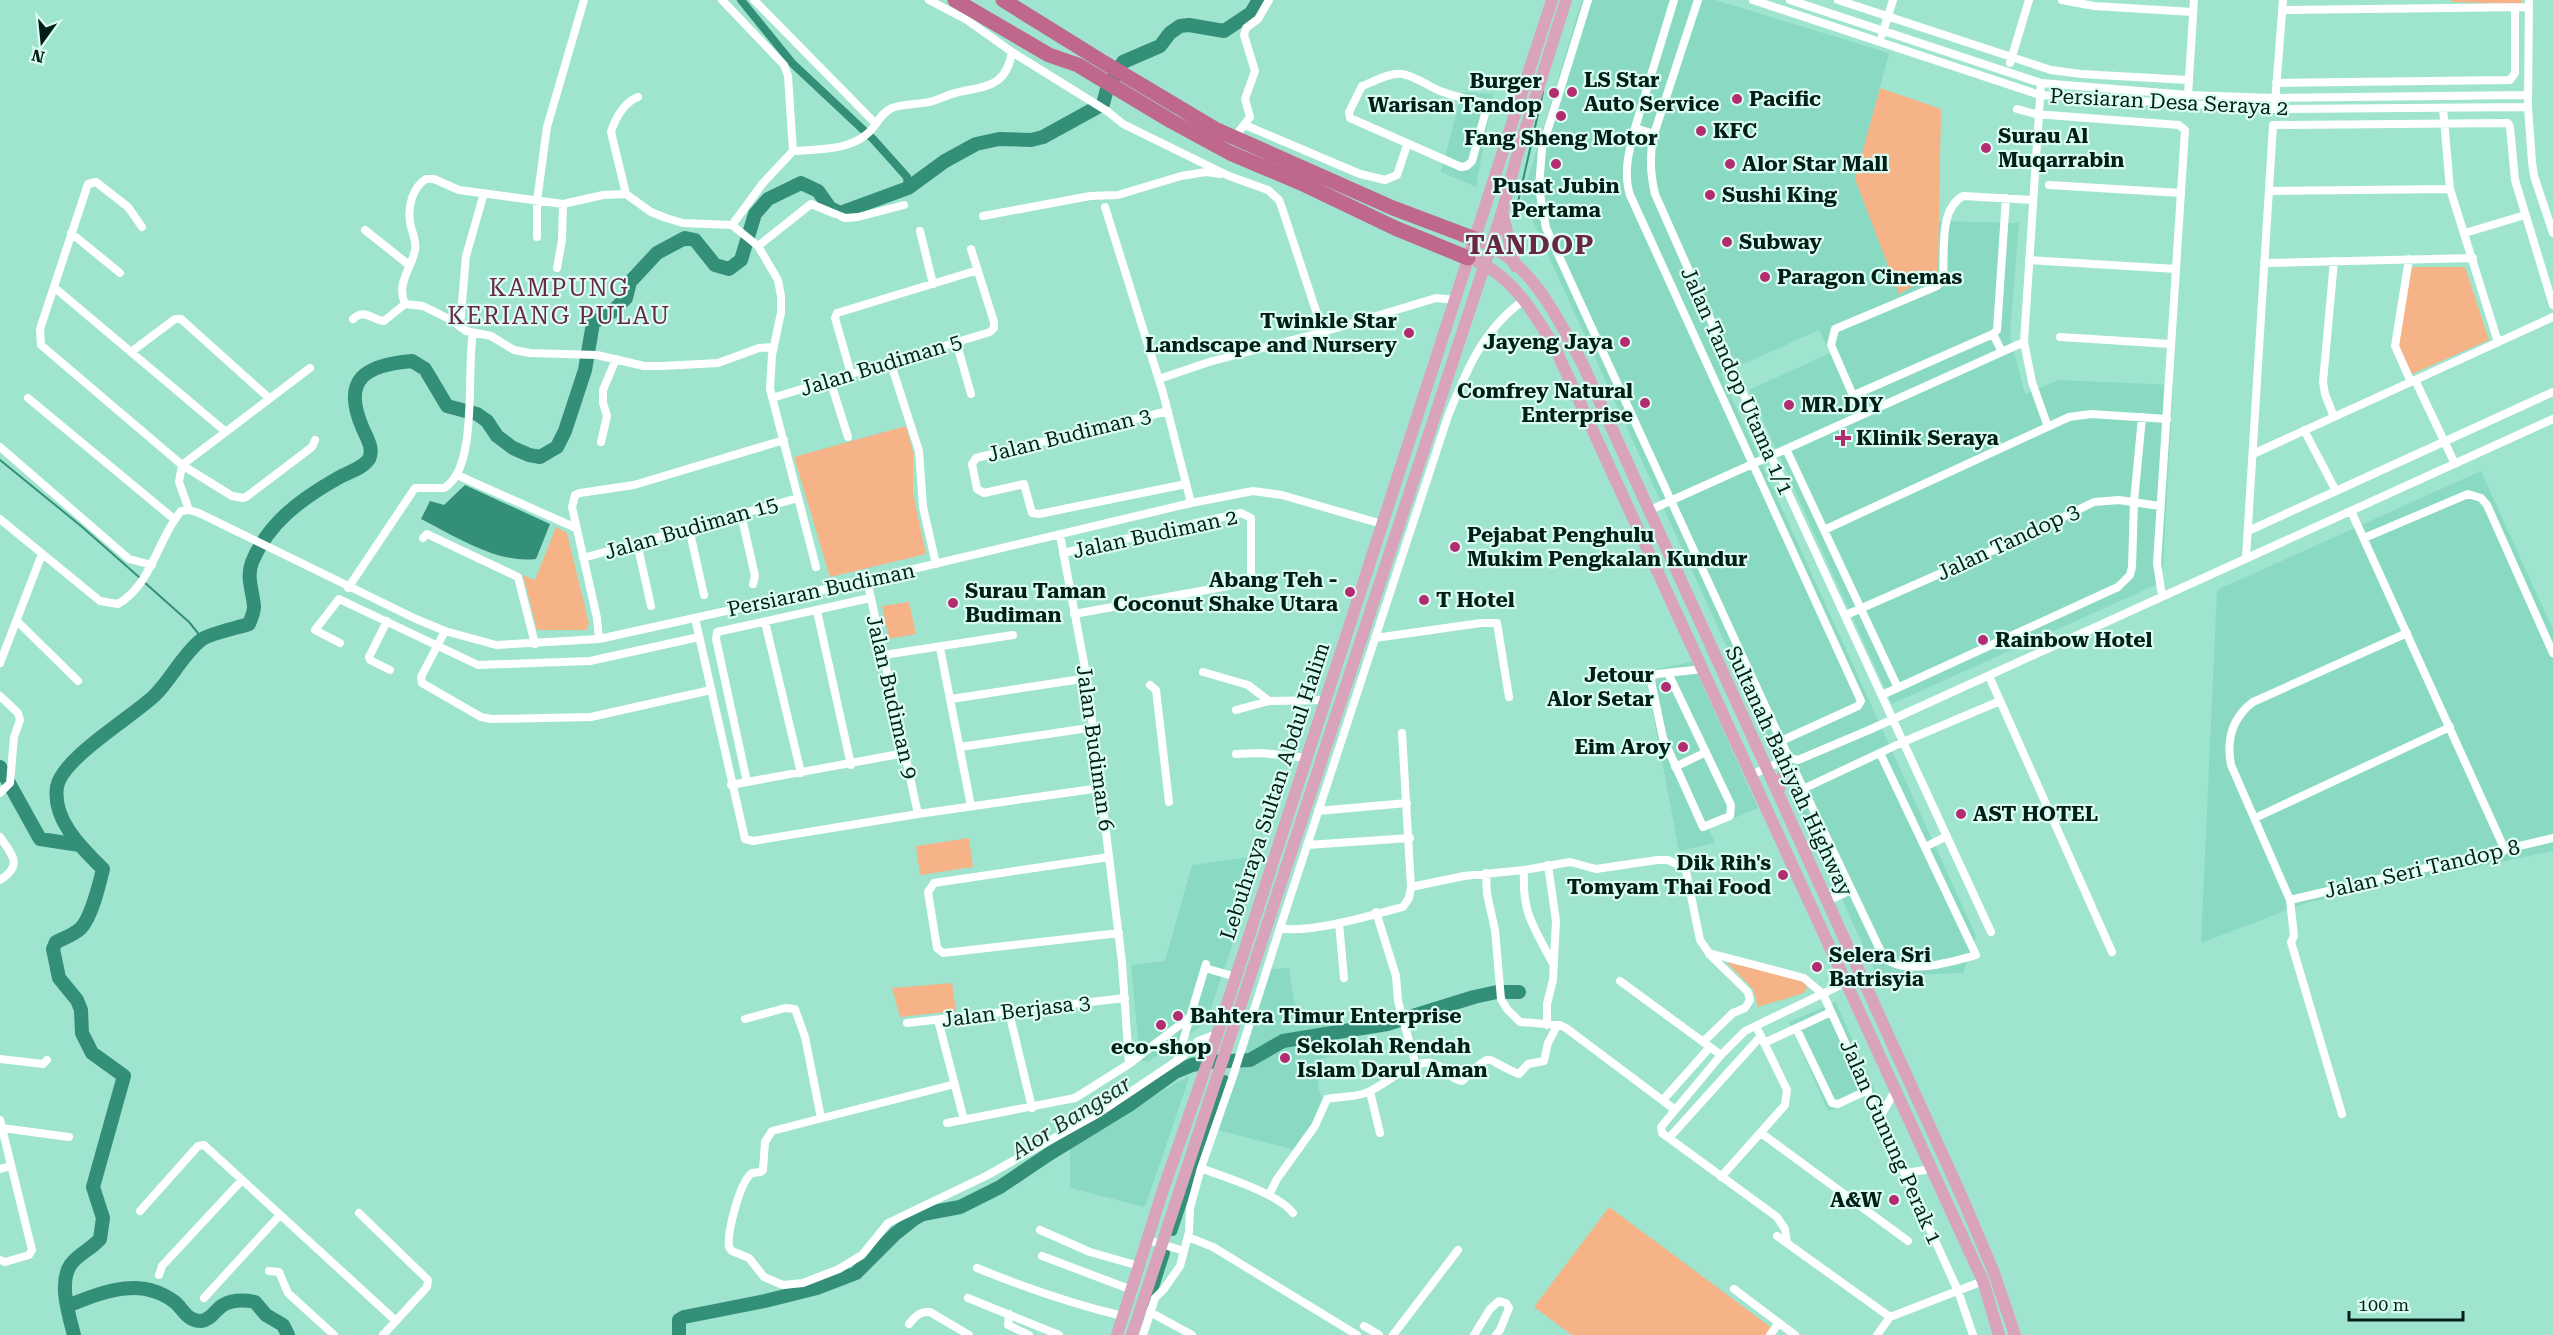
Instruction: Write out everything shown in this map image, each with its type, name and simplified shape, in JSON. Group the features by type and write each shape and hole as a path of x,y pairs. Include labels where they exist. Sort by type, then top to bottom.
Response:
{"highway":[{"path":"955,0 1049,55 1078,65 1099,68"},
{"path":"974,0 1011,22 1022,38"},
{"path":"1003,0 1099,68 1230,153 1301,183 1395,228 1468,258"},
{"path":"1129,87 1234,138 1335,180 1393,208 1475,239"}],"main road":[{"name":"Lebuhraya Sultan Abdul Halim","path":"1117,1335 1216,1038 1552,0"},
{"name":"Lebuhraya Sultan Abdul Halim","path":"1132,1335 1503,209 1516,159 1566,0"},
{"path":"1503,209 1505,231 1513,252 1515,266"},
{"name":"Sultanah Bahiyah Highway","path":"1475,239 1490,246 1515,266 1538,289 1559,320 1582,365 1758,751 1783,768 1778,793 1988,1257 2015,1335"},
{"name":"Sultanah Bahiyah Highway","path":"1468,258 1483,265 1524,300 1555,348 1983,1281 1999,1335"},
{"path":"1475,292 1489,281 1509,285"},
{"path":"1910,1124 1925,1117"},
{"path":"1918,1141 1933,1134"}],"street":[{"path":"537,237 537,201 547,127 584,0"},
{"path":"722,0 787,70 793,151"},
{"path":"754,0 876,124"},
{"path":"929,0 968,20 1012,52 1090,100 1138,133 1229,176 1268,190 1279,200 1323,332"},
{"path":"1234,138 1251,113 1246,95 1255,70 1244,35 1246,28 1258,19 1269,0"},
{"path":"1588,0 1542,148 1539,188 1541,208 1554,247 1781,741 1783,768 1803,789 1883,956 1888,962 1902,966 1929,966 1976,955 1880,753"},
{"path":"1674,0 1627,158 1628,188 1861,701 1857,707 1781,741"},
{"name":"Jalan Tandop Utama 1/1","path":"1698,0 1650,151 1650,169 1659,206 1771,456 1991,932"},
{"name":"Persiaran Desa Seraya 2","path":"1753,0 2040,95 2274,109 2528,107"},
{"name":"Persiaran Desa Seraya 2","path":"1790,0 2041,83 2188,95 2275,99 2528,95"},
{"path":"1838,0 2011,58 2066,73 2189,80"},
{"path":"1880,41 1893,0"},
{"path":"2007,71 2029,0"},
{"path":"2062,0 2193,12"},
{"path":"2188,95 2194,0"},
{"path":"2274,109 2283,0"},
{"path":"2282,10 2515,8 2529,4 2528,107 2534,176 2553,233"},
{"path":"2276,83 2510,80 2515,73 2515,8"},
{"path":"734,227 763,183 793,151 841,147 866,135 885,112 895,107 933,101 954,93 988,86 1004,75 1012,52"},
{"path":"1488,103 1472,161 1467,166 1461,167 1350,118 1349,112 1362,86 1396,74 1408,76 1448,94 1488,103 1517,110"},
{"path":"2041,83 2024,342 2032,382 2048,427"},
{"path":"626,194 611,132 624,107 638,97"},
{"path":"2017,108 2038,114 2183,127 2186,130 2157,563 2162,596"},
{"path":"2443,108 2450,189 2498,342"},
{"path":"2246,558 2273,125 2508,123 2512,168 2553,305"},
{"path":"1245,125 1360,174 1385,180 1397,175 1407,145"},
{"path":"1635,128 1654,134"},
{"path":"983,216 1090,196 1118,195 1181,176 1206,172 1229,176"},
{"path":"405,304 401,295 402,283 415,249 410,222 412,198 420,183 426,179 435,179 459,189 563,204 603,195 626,194 651,212 666,218 683,223 734,227 754,244 778,280 781,313 769,373 772,398 816,567"},
{"path":"142,227 128,207 96,183 92,182 86,187 40,329 41,345 182,465 232,496 243,498 312,447 315,440"},
{"path":"2049,185 2181,193"},
{"path":"2269,191 2450,189"},
{"path":"460,326 466,256 484,193"},
{"path":"1861,414 1831,345 1835,329 1937,286 1942,281 1948,212 1956,200 1963,196 2033,200"},
{"path":"1852,396 1994,334 1998,326 2006,198"},
{"path":"557,268 562,240 563,204"},
{"path":"754,244 812,204 845,218 858,217 904,205"},
{"path":"1105,207 1159,379 1191,503"},
{"path":"2465,233 2525,215"},
{"path":"365,230 409,265"},
{"path":"920,231 933,284"},
{"path":"71,233 120,273"},
{"path":"851,374 835,318 837,313 978,270 971,249"},
{"path":"2265,262 2473,258"},
{"path":"2029,260 2176,269"},
{"path":"2409,260 2395,346 2455,464"},
{"path":"2334,261 2323,382 2334,417"},
{"name":"Jalan Budiman 5","path":"772,398 990,332 994,328 994,322 978,270"},
{"path":"55,288 226,432"},
{"path":"1159,379 1209,362 1323,332 1436,298 1455,300"},
{"path":"1143,1335 1155,1298 1177,1273 1188,1237 1190,1208 1201,1168 1244,1044 1425,483 1462,381 1490,330 1510,309 1524,300"},
{"path":"353,319 359,313 365,313 384,321 405,304 423,306 473,333 491,336 514,350 590,355 644,366 718,363 759,348 774,347"},
{"path":"2253,454 2553,317"},
{"path":"131,352 175,319 181,319 269,398"},
{"path":"348,588 415,488 444,488 457,475 462,463 467,422 473,333"},
{"path":"1994,334 2001,350"},
{"path":"2060,337 2171,344"},
{"path":"956,342 971,394"},
{"path":"1648,511 2001,350 2024,342"},
{"path":"601,442 607,416 603,390 616,359"},
{"path":"890,361 919,451 923,507 936,564"},
{"path":"0,519 104,603 118,604 136,588 149,569 174,519 181,511 189,510 179,482 182,465 310,368"},
{"path":"830,380 848,437"},
{"path":"2248,531 2553,392"},
{"path":"28,398 174,519"},
{"name":"Jalan Budiman 3","path":"1168,411 976,459 972,464 977,489 984,493 1024,484 1032,513 1039,514 1186,484"},
{"path":"1824,530 2080,414 2167,419"},
{"path":"1882,695 2118,587 2130,575 2142,417"},
{"path":"1754,781 2553,419"},
{"path":"2304,430 2336,491"},
{"path":"599,639 597,618 572,504 575,495 634,485 784,441"},
{"path":"0,447 129,560 149,569"},
{"path":"1786,449 1898,688"},
{"path":"457,475 576,528"},
{"name":"Persiaran Budiman","path":"189,510 348,588 445,631 496,645 599,639 867,580 1191,503 1253,492 1282,495 1382,524"},
{"path":"2364,538 2468,494 2481,498 2487,505 2553,653"},
{"name":"Jalan Budiman 15","path":"583,558 798,498"},
{"name":"Jalan Tandop 3","path":"1845,615 2012,542 2094,502 2107,500 2160,506"},
{"path":"2351,511 2505,850"},
{"name":"Jalan Budiman 2","path":"1063,554 1241,513 1251,518 1251,585"},
{"path":"741,514 755,576 753,584"},
{"path":"689,528 704,595"},
{"path":"423,538 427,534 518,577 535,644"},
{"name":"Jalan Budiman 6","path":"1060,535 1087,679 1119,933 1130,1064"},
{"path":"637,543 651,606"},
{"path":"0,663 42,554"},
{"name":"Jalan Budiman 9","path":"867,580 918,814"},
{"path":"1074,614 1228,586"},
{"path":"747,782 717,632 870,598"},
{"path":"340,643 315,630 337,600 342,600 478,665 590,661 699,637"},
{"path":"817,611 851,765"},
{"path":"695,618 731,785 745,839 749,841 1100,788"},
{"path":"17,621 78,681"},
{"path":"387,621 369,657 370,660 390,670"},
{"path":"765,622 801,773"},
{"path":"1375,638 1481,622 1497,623 1509,697"},
{"path":"445,631 421,677 423,686 485,719 591,717 711,690"},
{"path":"2342,1114 2291,942 2294,936 2290,900 2231,765 2229,753 2233,724 2236,718 2253,702 2407,633"},
{"path":"884,655 1013,635"},
{"path":"940,648 971,806"},
{"path":"1668,673 1731,805 1730,816 1703,827 1663,738 1651,681 1654,675 1668,673 1703,669"},
{"path":"1203,672 1248,685 1269,701"},
{"path":"1989,676 2112,952"},
{"path":"951,699 1075,680"},
{"path":"1150,685 1156,690 1169,802"},
{"path":"0,696 20,716 14,737 10,783 0,793"},
{"path":"1236,710 1269,701 1326,700"},
{"path":"1803,789 1903,742 2000,701"},
{"path":"2255,818 2450,727"},
{"path":"960,747 1082,729"},
{"path":"1280,928 1340,923 1367,917 1376,912 1403,907 1409,898 1411,887 1410,838 1402,733"},
{"path":"1676,767 1706,752"},
{"path":"731,785 851,765 905,753"},
{"path":"1236,754 1262,753 1307,758"},
{"path":"1754,781 1783,768"},
{"path":"1318,812 1407,802"},
{"path":"1925,847 1947,836"},
{"path":"0,837 15,862 10,874 0,880"},
{"path":"1307,845 1410,838"},
{"name":"Jalan Seri Tandop 8","path":"2290,900 2553,838"},
{"path":"1109,857 934,883 928,892 937,948 943,953 1119,933"},
{"path":"1411,887 1486,873 1574,862 1596,869 1657,860 1668,860 1681,866 1686,871 1700,940 1709,953 1748,992 1749,1004 1733,1013 1663,1100"},
{"path":"1269,1195 1277,1179 1315,1126 1327,1099 1370,1092 1380,1083 1430,1062 1436,1064 1457,1081 1462,1082 1485,1059 1491,1058 1519,1074 1528,1065 1544,1061 1552,1026 1547,1004 1553,980 1555,906 1548,865"},
{"path":"1524,870 1523,892 1527,914 1553,964"},
{"path":"1486,873 1487,894 1495,930 1501,999 1515,1018 1520,1022 1552,1026 1575,1035 1674,1109"},
{"path":"1827,901 1851,890"},
{"path":"1376,912 1396,975 1398,1001 1416,1066"},
{"path":"1340,923 1344,978"},
{"path":"1709,953 1804,978 1823,994"},
{"path":"1177,1061 1206,966 1236,976"},
{"path":"1620,981 1721,1055"},
{"path":"1787,1243 1785,1229 1777,1217 1662,1133 1661,1127 1721,1055 1745,1031 1845,983"},
{"name":"Jalan Gunung Perak 1","path":"1823,994 1958,1291 1973,1335"},
{"name":"Jalan Berjasa 3","path":"907,1023 1125,998"},
{"path":"745,1019 785,1008 795,1009 805,1037 821,1118"},
{"path":"1009,1011 1032,1108"},
{"path":"1669,1138 1763,1039 1796,1029 1831,1012"},
{"path":"947,1123 1075,1098 1130,1064 1190,1017"},
{"path":"938,1020 964,1120"},
{"path":"1720,1177 1785,1105 1788,1097 1756,1026"},
{"path":"1796,1029 1832,1103 1838,1104 1868,1090"},
{"path":"955,1084 778,1129 768,1135 763,1170 752,1173 743,1183 731,1227 729,1247 732,1251 749,1258 764,1277 777,1284 790,1285 834,1271 857,1259 888,1223 997,1170 1100,1113 1177,1061 1198,1041 1216,1038"},
{"path":"0,1059 43,1065 47,1060"},
{"path":"1880,1117 1895,1091"},
{"path":"1370,1092 1380,1133"},
{"path":"0,1260 5,1262 29,1255 32,1250 1,1124 69,1137"},
{"path":"1761,1133 1908,1241"},
{"path":"140,1211 201,1145 396,1322"},
{"path":"0,1169 11,1166"},
{"path":"1201,1168 1269,1195 1287,1206 1293,1213"},
{"path":"1905,1173 1931,1168"},
{"path":"159,1275 162,1266 242,1180"},
{"path":"359,1213 428,1280 427,1287 384,1335"},
{"path":"204,1298 280,1215"},
{"path":"1040,1230 1090,1252 1139,1266"},
{"path":"1777,1236 1890,1317"},
{"path":"1188,1237 1213,1247 1357,1335"},
{"path":"1148,1240 1184,1251"},
{"path":"1392,1335 1458,1250"},
{"path":"1042,1256 1132,1290"},
{"path":"977,1268 1040,1294 1078,1306 1123,1316"},
{"path":"269,1271 279,1272 288,1293 334,1335"},
{"path":"1877,1335 1890,1317 1983,1281"},
{"path":"1734,1289 1795,1335"},
{"path":"968,1298 1059,1335"},
{"path":"1474,1335 1490,1309 1499,1301 1506,1303 1509,1308 1501,1334"},
{"path":"909,1324 916,1315 930,1312 969,1335"},
{"path":"1150,1312 1192,1335"},
{"path":"1009,1314 1008,1325 1029,1335"},
{"path":"1770,1335 1779,1323"},
{"path":"1364,1326 1379,1335"}],"shaded area":[{"path":"1582,0 1715,0 1889,53 1856,179 1938,272 1939,221 2019,223 2010,336 2025,394 2059,380 2173,385 2162,582 1892,704 1749,390 1830,353 1819,330 1721,374 1976,936 1963,973 1877,976 1522,198"},
{"path":"2452,0 2521,0 2521,4 2452,2"},
{"path":"1880,88 1941,109 1938,272 1899,294 1855,179"},
{"path":"1462,92 1493,94 1476,187 1441,172"},
{"path":"2407,267 2465,267 2489,340 2412,374 2398,345"},
{"path":"906,426 913,452 913,493 926,554 830,577 794,457"},
{"path":"2481,471 2553,630 2553,851 2306,903 2201,943 2217,590"},
{"path":"465,485 550,524 536,559 506,557 491,553 421,519 430,501 444,505"},
{"path":"556,527 567,533 589,624 586,630 537,630 523,575 535,580"},
{"path":"909,602 916,634 889,639 882,606"},
{"path":"1692,662 1758,808 1709,829 1715,843 1679,851 1645,671"},
{"path":"969,838 973,867 920,875 916,846"},
{"path":"1263,855 1206,1023 1148,1062 1140,1060 1131,965 1165,961 1192,865"},
{"path":"1726,962 1803,980 1807,987 1804,993 1758,1007 1753,989"},
{"name":"Sekolah Rendah Islam Darul Aman","path":"1289,968 1295,1005 1302,1010 1328,1009 1331,1056 1320,1060 1318,1089 1323,1099 1307,1139 1296,1150 1217,1130 1243,1063 1269,969"},
{"path":"952,983 956,1011 900,1017 892,988"},
{"path":"1836,1002 1875,1091 1828,1111 1789,1022"},
{"path":"1190,1075 1145,1207 1070,1188 1070,1145"},
{"path":"1609,1207 1772,1328 1766,1335 1572,1335 1534,1307"}],"waterway":[{"path":"741,0 793,64 873,139 907,177 908,188"},
{"path":"74,1335 67,1309 65,1280 71,1264 100,1239 103,1218 93,1187 124,1076 92,1053 82,1033 81,1010 77,1000 59,978 53,949 56,942 75,933 85,923 95,900 103,869 78,843 64,822 59,811 57,787 71,764 99,738 154,696 201,640 249,624 254,607 250,568 267,535 299,503 324,486 359,468 369,459 370,447 357,412 355,398 356,387 362,378 381,366 412,361 425,369 447,406 477,414 487,421 497,436 513,448 540,457 557,447 565,431 585,370 593,323 612,312 626,298 630,282 657,253 685,238 695,240 715,265 729,269 741,260 755,214 768,199 801,183 818,191 830,208 840,213 908,188 945,161 976,144 999,139 1031,140 1043,137 1103,104 1107,89 1123,62 1160,46 1170,33 1180,26 1189,25 1224,31 1251,13 1259,0"},
{"path":"1515,215 1543,92"},
{"path":"0,460 140,578"},
{"path":"144,582 189,622 202,638"},
{"path":"0,767 40,839 80,845"},
{"name":"Alor Bangsar","path":"679,1335 679,1320 684,1317 817,1288 856,1273 895,1234 914,1219 923,1214 960,1207 1000,1187 1129,1105 1175,1072 1192,1065 1250,1060 1283,1041 1387,1024 1474,997 1497,992 1519,992"},
{"path":"1173,1232 1225,1079"},
{"path":"1150,1303 1166,1253"},
{"name":"Alor Bangsar","path":"67,1306 108,1292 136,1288 163,1295 176,1303 189,1317 201,1321 208,1319 227,1303 251,1301 255,1302 266,1315 283,1325 288,1335"}],"place":[{"name":"LS Star Auto Service","path":"1572,92"},
{"name":"Burger Warisan Tandop","path":"1554,93"},
{"name":"Pacific","path":"1737,99"},
{"name":"Fang Sheng Motor","path":"1561,116"},
{"name":"KFC","path":"1701,131"},
{"name":"Surau Al Muqarrabin","path":"1986,148"},
{"name":"Pusat Jubin Pertama","path":"1556,164"},
{"name":"Alor Star Mall","path":"1730,164"},
{"name":"Sushi King","path":"1710,195"},
{"name":"Subway","path":"1727,242"},
{"name":"Paragon Cinemas","path":"1765,277"},
{"name":"Twinkle Star Landscape and Nursery","path":"1409,333"},
{"name":"Jayeng Jaya","path":"1625,342"},
{"name":"Comfrey Natural Enterprise","path":"1645,403"},
{"name":"MR.DIY","path":"1789,405"},
{"name":"Klinik Seraya","path":"1843,438"},
{"name":"Pejabat Penghulu Mukim Pengkalan Kundur","path":"1455,547"},
{"name":"Abang Teh - Coconut Shake Utara","path":"1350,592"},
{"name":"T Hotel","path":"1424,600"},
{"name":"Surau Taman Budiman","path":"953,603"},
{"name":"Rainbow Hotel","path":"1983,640"},
{"name":"Jetour Alor Setar","path":"1666,687"},
{"name":"Eim Aroy","path":"1683,747"},
{"name":"AST HOTEL","path":"1961,814"},
{"name":"Dik Rih's Tomyam Thai Food","path":"1783,875"},
{"name":"Selera Sri Batrisyia","path":"1817,967"},
{"name":"Bahtera Timur Enterprise","path":"1178,1016"},
{"name":"eco-shop","path":"1161,1025"},
{"name":"Sekolah Rendah Islam Darul Aman","path":"1285,1058"},
{"name":"A&W","path":"1894,1200"}],"district":[{"name":"TANDOP","path":"1530,245"},
{"name":"KAMPUNG KERIANG PULAU","path":"559,302"}]}
